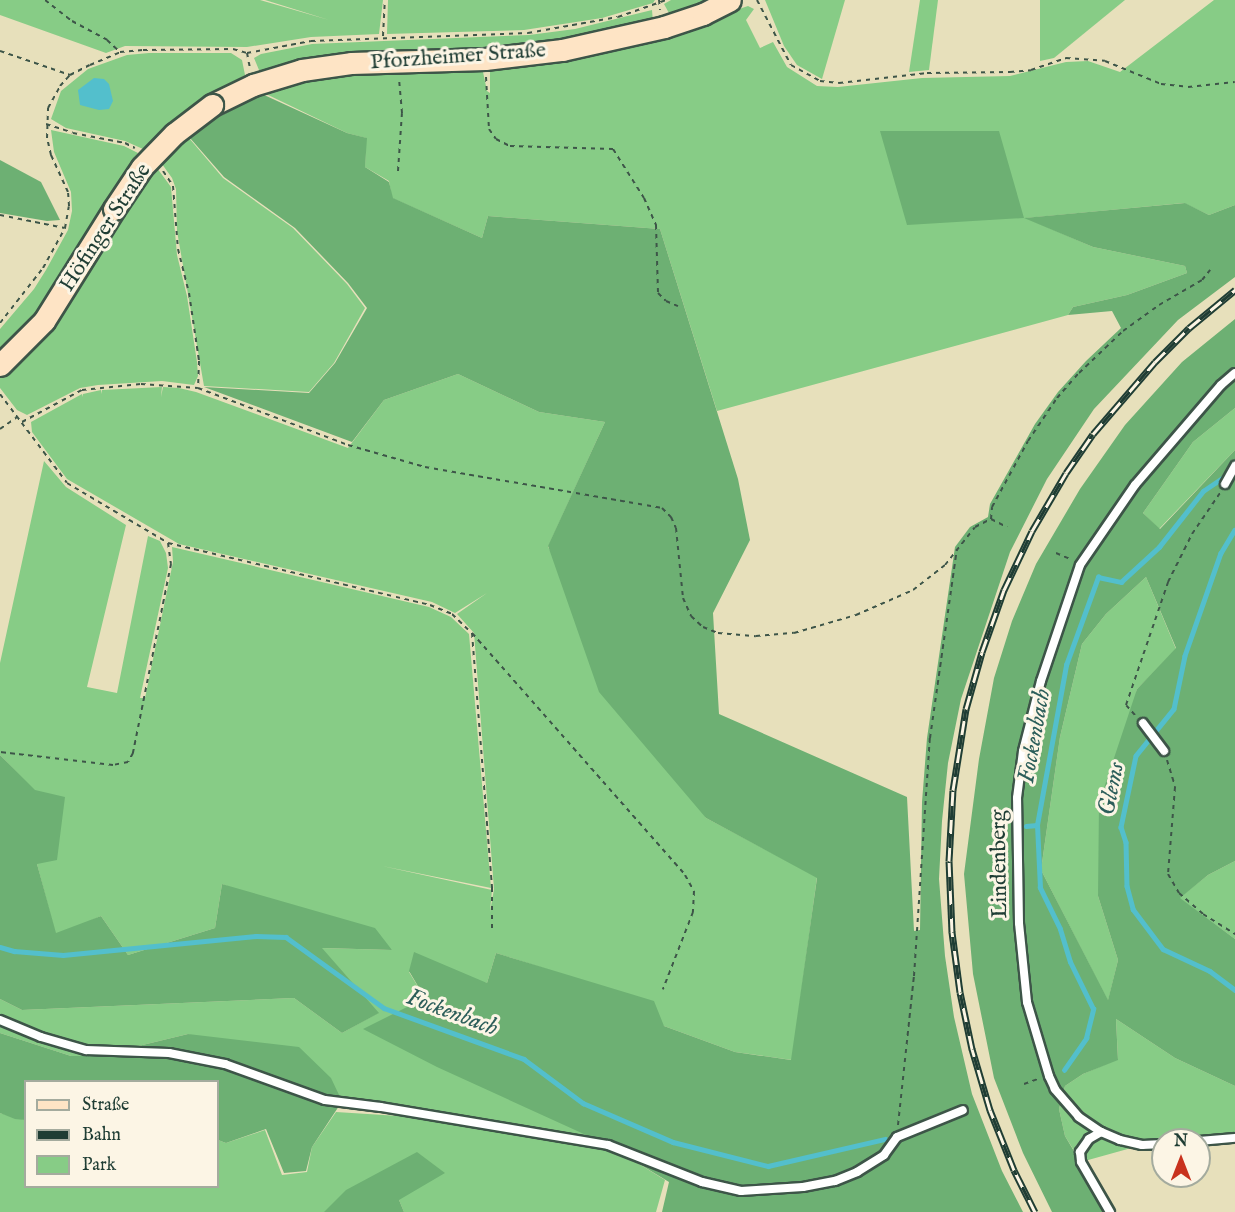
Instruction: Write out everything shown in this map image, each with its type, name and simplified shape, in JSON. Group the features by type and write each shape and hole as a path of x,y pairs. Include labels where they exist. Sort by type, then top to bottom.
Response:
{"street":[{"name":"Pforzheimer Straße","path":"254,85 302,70 351,63 485,59 562,50 625,38 703,14 730,0"},
{"name":"Höfinger Straße","path":"0,365 44,321 142,167 174,134 212,105 254,85"}],"lane":[{"name":"Lindenberg","path":"1151,1145 1120,1140 1101,1132 1079,1117 1055,1089 1048,1076 1027,1002 1019,923 1017,798 1023,751 1041,681 1080,565 1135,485 1221,385 1235,373"},
{"path":"1225,484 1235,466"},
{"path":"1143,723 1164,751"},
{"path":"0,1020 41,1037 86,1050 169,1053 225,1064 325,1100 608,1144 702,1182 741,1191 803,1187 835,1181 857,1172 884,1155 897,1137 963,1110"},
{"path":"1101,1132 1089,1139 1080,1152 1081,1162 1110,1212"},
{"path":"1211,1140 1235,1138"}],"path":[{"path":"45,0 72,21 107,40 120,52"},
{"path":"383,37 385,0"},
{"path":"0,323 44,268 65,228 68,192 51,155 46,124 48,108 60,86 70,75 120,52 233,49 247,53 312,41 528,33 618,17 666,0"},
{"path":"757,0 791,65 820,81 839,83 927,73 1010,72 1031,70 1066,58 1105,62 1161,84 1196,87 1235,82"},
{"path":"0,51 70,75"},
{"path":"485,59 489,129 496,139 510,146 613,149 644,198 656,225 658,293 666,301 678,306"},
{"path":"398,62 402,113 398,171"},
{"path":"46,124 73,133 125,143 139,150"},
{"path":"160,167 173,186 178,249 189,293 199,361 198,388"},
{"path":"0,215 65,228"},
{"path":"991,519 992,507 1033,433 1057,398 1088,363 1123,331 1158,305 1202,280 1210,270"},
{"path":"22,422 82,390 141,384 198,388 348,445 425,467 662,508 676,528 684,598 691,616 703,627 718,633 756,636 794,633 856,615 913,590 945,565 975,527 991,519"},
{"path":"0,394 22,422 48,462 67,483 168,543 430,605 452,614 472,633 685,875 694,891 693,912 663,988"},
{"path":"0,429 17,417"},
{"path":"1143,723 1126,705 1168,582 1192,534 1225,484"},
{"path":"991,519 1007,527"},
{"path":"0,752 113,765 128,762 133,753 171,564 168,543"},
{"path":"897,1137 914,976 930,738 957,549"},
{"path":"1056,553 1080,565"},
{"path":"472,633 492,888 492,930"},
{"path":"1164,751 1175,787 1168,874 1179,893 1203,914 1235,934"},
{"path":"1024,1084 1048,1076"}],"green space":[{"path":"0,0 260,0 329,20 265,0 383,0 379,34 311,37 247,47 125,46 106,53 0,15"},
{"path":"388,0 655,0 653,3 602,18 524,30 387,34"},
{"path":"671,0 708,0 670,15 664,4"},
{"path":"765,0 845,0 822,79 797,65 784,46"},
{"path":"920,0 938,0 929,70 909,72"},
{"path":"1040,0 1125,0 1054,58 1040,61"},
{"path":"1214,0 1235,0 1235,205 1209,215 1184,203 1026,218 1093,247 1185,266 1187,273 1127,295 1073,307 1068,315 717,411 660,229 488,216 482,238 392,198 389,181 365,167 366,138 347,133 264,93 298,82 330,76 482,67 487,91 490,93 490,67 695,24 748,6 754,9 746,20 760,48 773,42 787,67 817,86 838,87 922,78 1010,76 1066,62 1088,61 1120,72"},
{"path":"652,10 653,22 511,49 266,71 259,70 254,58 261,54 312,44 529,35 575,29"},
{"path":"231,53 242,60 245,75 170,123 143,149 125,141 66,128 51,119 61,91 88,69 127,55"},
{"path":"262,94 347,133 367,138 365,167 389,182 393,198 482,238 488,216 660,229 738,479 750,540 713,613 719,714 907,797 914,931 920,930 922,802 927,738 955,547 970,527 988,517 990,504 1035,424 1058,392 1121,328 1112,311 1068,315 1073,307 1127,295 1187,273 1185,266 1093,247 1024,218 1185,203 1209,215 1235,205 1235,277 1178,320 1094,409 1047,479 1010,552 961,699 948,763 942,821 939,879 945,956 954,1017 972,1094 1002,1171 1023,1212 662,1212 669,1182 608,1145 437,1067 363,1029 425,998 409,971 414,952 487,983 496,953 654,1001 664,1026 735,1052 791,1060 817,878 706,818 599,692 548,546 605,422 539,412 458,374 384,400 352,442 204,387 309,393 335,363 367,308 348,283 295,228 224,177 190,138 215,119"},
{"path":"51,130 124,146 138,153 116,185 61,278 25,328 0,352 0,329 34,289 68,230 72,211 71,192 54,152"},
{"path":"880,131 999,131 1024,218 907,225"},
{"path":"189,138 223,178 293,228 347,284 365,308 334,363 309,392 204,386 177,231 176,189 172,178 162,164"},
{"path":"0,160 41,182 60,220 47,221 0,213"},
{"path":"157,168 171,187 177,255 187,296 197,362 198,376 194,385 162,381 98,385 80,388 27,415 17,410 0,388 0,376 23,356 50,327 68,302 126,204"},
{"path":"1235,319 1235,408 1193,442 1143,513 1160,529 1235,450 1235,861 1208,875 1180,898 1235,939 1235,1086 1175,1058 1116,1019 1118,1060 1083,1074 1065,1086 1059,1109 1065,1136 1110,1212 1052,1212 1023,1153 994,1078 973,974 964,874 979,759 994,678 1012,621 1036,564 1080,489 1125,425 1182,362","holes":["1146,577 1176,648 1137,689 1099,803 1098,896 1118,960 1108,1000 1041,870 1060,737 1082,644 1106,614"]},
{"path":"458,374 539,412 605,422 548,547 706,818 817,877 792,1060 735,1052 664,1026 568,976 496,953 487,983 409,972 425,998 574,1124 665,1180 656,1212 404,1212 399,1200 325,1212 0,1212 0,1113 24,1120 24,1188 219,1188 219,1140 226,1143 265,1130 282,1175 307,1172 312,1147 336,1112 415,1117 339,1106 340,1097 188,1034 97,1056 71,1056 0,1033 0,999 22,1010 294,998 342,1033 378,1013 321,948 392,950 222,884 215,928 128,955 101,916 56,936 37,864 35,791 0,755 0,663 44,461 66,487 126,525 87,687 117,693 148,536 160,541 166,553 168,568 140,698 145,698 173,562 172,547 429,607 451,617 469,634 491,888 382,866 492,890 490,912 494,889 474,633 457,614 487,593 455,613 432,602 179,544 67,479 32,432 31,422 82,394 82,397 83,394 101,390 101,394 102,390 162,387 161,397 163,387 179,388 196,392 348,448 384,400"},
{"path":"1235,408 1235,450 1159,529 1143,513 1193,442"},
{"path":"1146,577 1176,649 1137,689 1098,896 1118,960 1108,1001 1041,870 1060,737 1082,644 1106,614"},
{"path":"0,755 35,790 65,797 57,860 37,864 56,933 101,916 128,955 215,928 222,884 375,928 392,950 322,948 379,1013 342,1033 294,998 22,1010 0,999"},
{"path":"1235,861 1235,939 1179,898 1208,875"},
{"path":"1116,1019 1175,1058 1235,1086 1235,1138 1211,1139 1211,1128 1151,1128 1151,1145 1081,1162 1065,1136 1059,1109 1065,1086 1083,1074 1118,1059"},
{"path":"0,1033 71,1056 97,1056 188,1034 299,1047 331,1078 340,1097 339,1106 312,1147 306,1171 284,1173 266,1129 226,1143 219,1140 219,1080 24,1080 24,1120 0,1113"},
{"path":"417,1152 445,1173 399,1200 404,1212 324,1212 346,1190"}],"water":[{"path":"94,78 104,79 109,84 113,101 109,109 99,110 80,105 78,90"}],"waterway":[{"name":"Fockenbach","path":"1064,1070 1086,1038 1093,1009 1070,962 1060,929 1040,888 1037,825 1066,665 1098,577 1121,582 1159,547 1203,491 1230,473"},
{"name":"Glems","path":"1235,530 1221,553 1185,656 1174,709 1136,756 1121,827 1126,842 1127,886 1133,909 1163,949 1210,971 1235,990"},
{"path":"1026,826 1037,825"},
{"name":"Fockenbach","path":"0,947 14,951 63,955 256,936 286,937 384,1008 524,1059 583,1103 673,1142 768,1166 885,1139"}],"railway":[{"path":"1035,1212 1014,1170 990,1110 972,1049 960,992 952,932 949,861 953,790 966,709 982,652 1004,590 1032,531 1066,473 1093,434 1155,362 1189,328 1235,290"}]}
